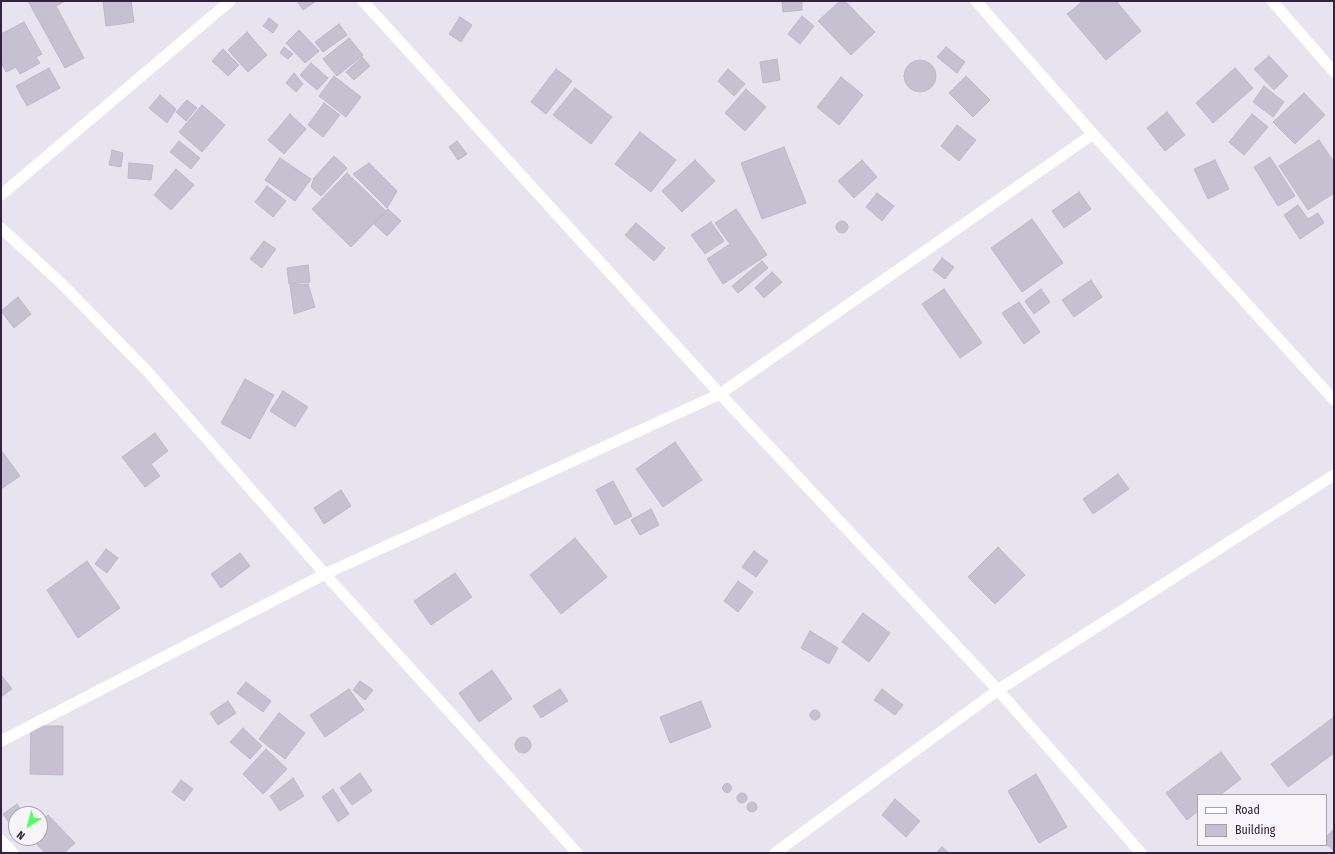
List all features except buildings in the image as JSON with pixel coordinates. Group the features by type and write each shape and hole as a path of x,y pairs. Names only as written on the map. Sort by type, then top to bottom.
{"street":[{"path":"1,195 230,1"},
{"path":"363,1 720,394 998,690 1141,853"},
{"path":"976,1 1093,134 1334,400"},
{"path":"1272,1 1334,72"},
{"path":"1,741 325,574 720,394 1093,134"},
{"path":"1,228 61,283 148,372 325,574 577,853"},
{"path":"775,853 998,690 1334,475"},
{"path":"1,840 12,853"}]}
